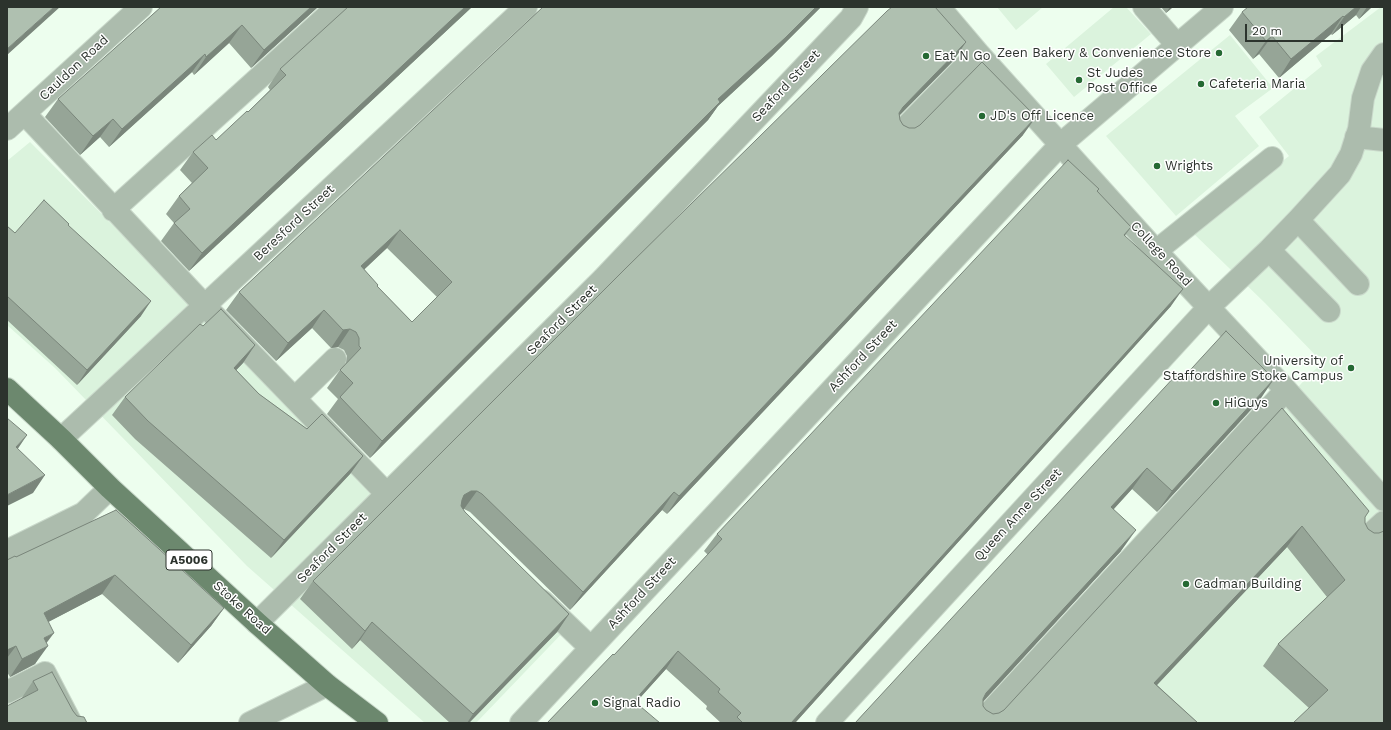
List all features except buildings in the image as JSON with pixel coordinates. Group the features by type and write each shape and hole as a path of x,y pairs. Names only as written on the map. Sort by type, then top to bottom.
{"main road":[{"name":"Stoke Road","path":"7,389 61,439 110,488 257,623 328,685 377,723"}],"street":[{"path":"113,210 337,7"},
{"name":"Beresford Street","path":"61,439 526,7"},
{"name":"Seaford Street","path":"257,623 603,279 851,18 857,7"},
{"name":"College Road","path":"939,7 978,53 1156,250 1286,390 1384,500"},
{"path":"1144,7 1177,45"},
{"name":"Ashford Street","path":"521,723 1061,144 1222,7"},
{"name":"Cauldon Road","path":"7,129 25,114 136,9"},
{"path":"899,134 978,53"},
{"name":"Queen Anne Street","path":"827,723 1209,307 1269,250 1340,174 1351,154 1356,137 1363,98 1372,71 1382,60"},
{"path":"25,114 113,210 387,494"},
{"path":"1356,137 1384,140"},
{"path":"1156,250 1272,158"},
{"path":"1298,220 1358,284"},
{"path":"1269,250 1329,311"},
{"path":"295,398 335,359"},
{"path":"980,723 1286,390"},
{"path":"7,551 84,513 110,488"},
{"path":"1362,542 1384,522"},
{"path":"529,588 591,648"},
{"path":"7,692 45,673 71,723"},
{"path":"250,723 328,685"}],"shaded area":[{"path":"997,7 1043,7 1016,30"},
{"path":"1114,7 1126,7 1151,34 1074,97 1046,64"},
{"name":"University of Staffordshire Stoke Campus","path":"1381,7 1384,7 1384,723 989,723 1311,373 1323,363 1265,303 1192,232 1289,156 1259,117 1322,66 1316,56"},
{"path":"1230,35 1273,88 1235,116 1259,146 1176,216 1106,136"},
{"path":"30,142 388,502 571,624 476,723 425,723 247,566 55,368 7,325 7,161"}],"place":[{"name":"Zeen Bakery & Convenience Store","path":"1219,53"},
{"name":"Eat N Go","path":"926,56"},
{"name":"St Judes Post Office","path":"1079,80"},
{"name":"Cafeteria Maria","path":"1201,84"},
{"name":"JD's Off Licence","path":"982,116"},
{"name":"Wrights","path":"1157,166"},
{"name":"University of Staffordshire Stoke Campus","path":"1351,368"},
{"name":"HiGuys","path":"1216,403"},
{"name":"Cadman Building","path":"1186,584"},
{"name":"Signal Radio","path":"595,703"}]}
